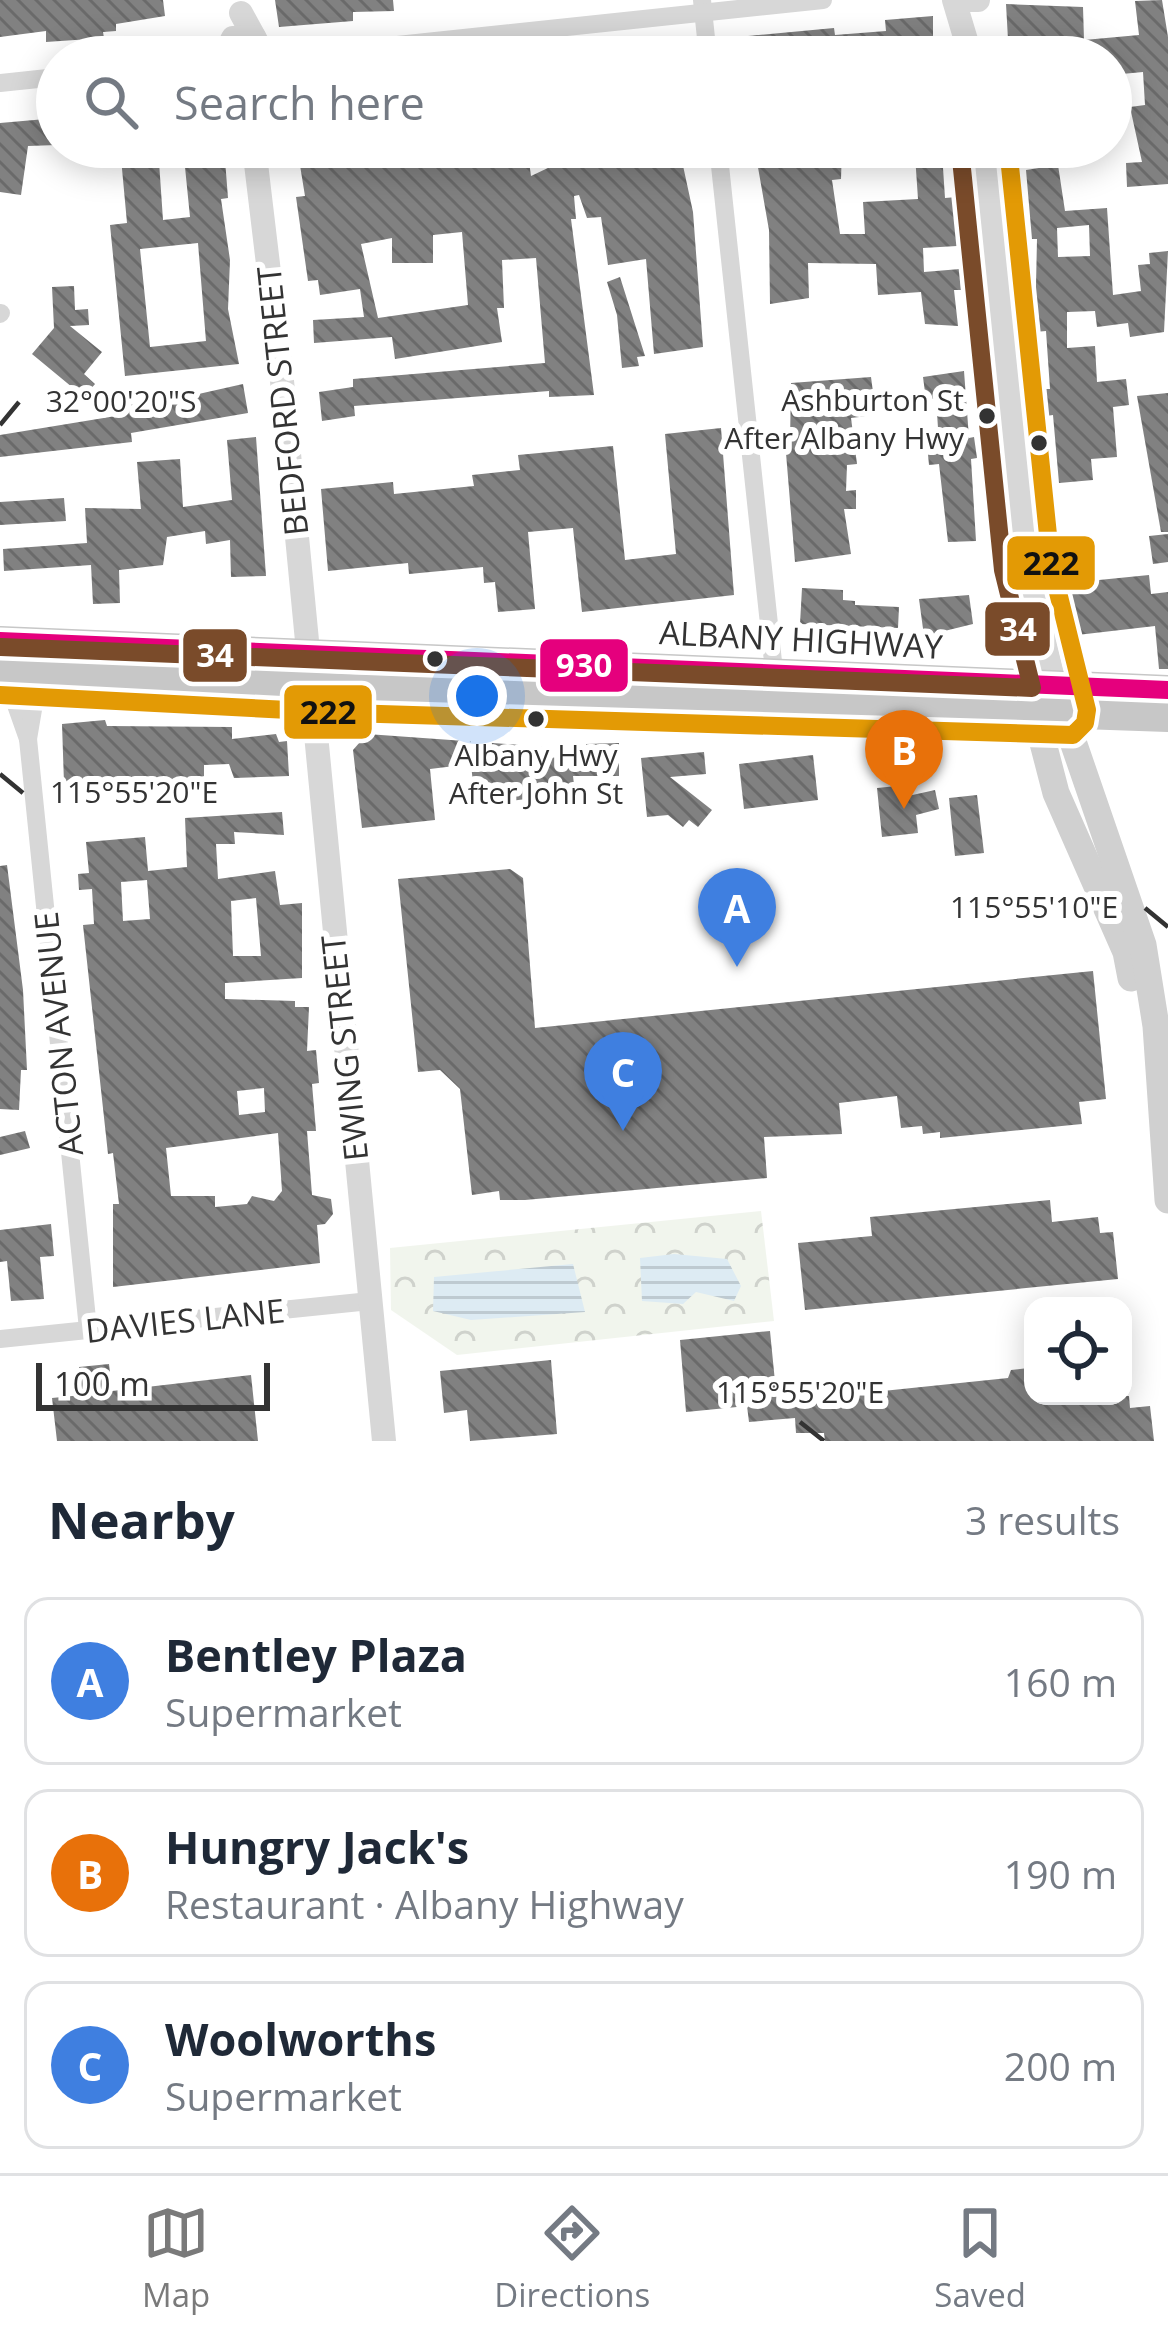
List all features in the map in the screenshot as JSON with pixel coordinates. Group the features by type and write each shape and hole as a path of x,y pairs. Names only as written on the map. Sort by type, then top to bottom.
{"highway":[{"name":"ALBANY HIGHWAY","path":"1,661 308,655 774,671 1045,699 1168,717"},
{"name":"ALBANY HIGHWAY","path":"1,661 38,674 311,687 1045,699 1168,690"}],"main road":[{"path":"1045,699 1056,793 1126,952 1140,1033 1154,1056 1168,1200"}],"street":[{"path":"394,36 703,6 823,0"},
{"path":"969,1 972,36"},
{"path":"240,6 247,36"},
{"path":"703,6 707,36"},
{"path":"0,83 36,79"},
{"name":"BEDFORD STREET","path":"256,168 308,655"},
{"path":"720,168 774,671"},
{"path":"986,168 1027,568 1020,592 1045,699"},
{"name":"EWING STREET","path":"308,655 384,1441"},
{"name":"ACTON AVENUE","path":"1,661 28,739 88,1329"},
{"name":"ACTON AVENUE","path":"28,739 38,674"},
{"name":"DAVIES LANE","path":"0,1339 370,1301"}],"green space":[{"path":"761,1211 774,1321 457,1355 391,1310 390,1248"}],"shaded area":[{"path":"674,1254 727,1259 741,1286 734,1301 696,1292 683,1304 642,1301 640,1258"},
{"path":"573,1264 585,1312 471,1320 433,1311 434,1277"}],"building":[{"path":"0,0 163,0 165,16 116,24 116,31 103,32 104,36 46,36 46,31 0,37"},
{"path":"275,0 393,0 394,11 353,12 353,21 279,27"},
{"path":"1162,0 1168,37 1168,184 1127,187 1126,168 1142,162 1132,107 1145,105 1143,72 1132,73 1132,36 1128,36 1139,35 1135,1"},
{"path":"1006,4 1083,7 1084,36 1008,36"},
{"path":"933,16 933,36 748,36 834,28 835,35 886,31 885,20"},
{"path":"36,120 36,146 28,146 21,195 0,192 0,123"},
{"path":"122,168 159,168 163,220 190,217 185,168 226,168 228,198 221,199 230,260 228,309 239,364 125,376 110,225 127,223","holes":["198,243 206,341 150,347 140,249"]},
{"path":"300,168 530,168 531,176 548,168 684,168 693,212 703,347 654,354 646,259 608,265 601,217 587,218 579,195 574,196 576,219 571,219 594,395 549,397 549,391 354,406 355,416 322,421 319,392 353,387 353,379 545,363 536,258 502,260 504,308 497,308 502,342 395,359 392,337 314,343 313,320 364,317 360,289 320,295 318,280 308,281 296,197 305,196","holes":["462,232 468,305 378,318 361,244 392,238 392,263 433,263 433,235"]},
{"path":"758,168 841,168 841,179 832,180 840,234 865,234 863,202 918,199 916,168 943,168 945,198 957,197 957,246 923,248 924,272 960,269 961,290 954,290 958,326 925,324 921,292 878,295 876,264 808,263 809,298 770,304 769,230"},
{"path":"1058,168 1065,211 1107,208 1113,295 1141,291 1138,265 1150,264 1149,253 1168,251 1164,332 1130,337 1128,323 1097,327 1095,311 1067,312 1067,348 1095,346 1097,382 1126,379 1129,405 1113,407 1117,457 1091,459 1093,480 1059,483 1053,415 1046,416 1043,389 1050,389 1046,331 1035,332 1037,239 1032,239 1026,170","holes":["1089,225 1090,256 1058,257 1057,228"]},
{"path":"620,277 645,356 637,357 639,366 622,368 617,315 607,282"},
{"path":"74,286 75,310 88,309 89,325 70,326 102,352 84,374 95,384 84,397 32,354 54,328 52,287"},
{"path":"964,371 969,438 974,437 977,458 971,459 976,541 948,542 939,464 929,465 927,444 939,443 936,398 926,400 923,377"},
{"path":"871,377 876,415 851,418 857,464 847,465 846,491 856,490 856,509 844,509 851,554 795,562 785,441 790,441 791,383"},
{"path":"243,384 248,413 131,433 132,442 0,457 0,435 122,415 120,402 162,396 163,402"},
{"path":"1168,393 1168,532 1161,532 1137,396"},
{"path":"721,428 734,595 582,612 573,528 528,532 535,609 498,612 495,582 484,583 483,567 409,574 408,563 328,571 321,489 393,482 394,494 474,486 472,475 520,470 518,455 613,446 625,560 676,554 665,434"},
{"path":"256,437 266,576 231,577 230,540 206,544 205,531 167,537 163,565 119,570 120,603 93,604 91,565 4,571 3,549 87,543 85,508 141,509 137,462 180,459 183,507 232,500 227,440"},
{"path":"64,498 66,521 0,525 0,502"},
{"path":"1168,534 1168,562 1153,564 1149,536"},
{"path":"1086,549 1089,581 1149,575 1151,594 1168,592 1168,669 1159,669 1155,626 1060,637 1051,554"},
{"path":"802,588 843,590 843,600 855,601 855,605 899,607 898,628 800,624"},
{"path":"969,595 973,624 924,636 919,599"},
{"path":"105,720 107,726 232,727 232,739 276,734 279,742 287,741 289,776 234,778 229,764 204,765 204,780 164,781 139,791 122,792 117,780 64,783 62,724"},
{"path":"367,734 549,747 550,758 586,754 586,744 619,743 619,776 573,776 575,793 486,804 485,792 474,793 471,764 430,769 435,820 362,828 353,750"},
{"path":"704,752 706,774 670,777 712,810 698,827 689,820 683,827 668,815 647,817 641,758"},
{"path":"813,755 818,800 744,809 739,764"},
{"path":"907,785 908,796 935,790 939,809 916,815 918,833 882,837 877,788"},
{"path":"977,795 984,853 955,856 949,798"},
{"path":"282,812 284,835 234,832 235,844 216,844 218,879 275,871 280,905 302,903 302,978 225,983 225,999 295,1001 295,1007 309,1007 307,1051 316,1050 319,1083 312,1084 316,1131 307,1131 312,1195 331,1199 333,1214 325,1224 317,1225 320,1263 113,1287 113,1204 119,1204 113,1153 108,1154 83,925 94,924 92,889 79,890 78,874 89,873 86,842 145,837 148,871 187,867 185,818","holes":["147,880 150,919 123,921 121,882","256,898 261,956 233,956 231,901","264,1088 265,1112 239,1115 237,1091","278,1133 282,1191 274,1201 252,1196 247,1204 215,1207 215,1196 171,1196 166,1148"]},
{"path":"7,865 23,990 27,1070 21,1070 19,1110 0,1109 0,866"},
{"path":"510,869 523,878 535,1028 1093,971 1106,1099 1079,1102 1082,1124 940,1138 940,1132 923,1134 922,1126 901,1128 897,1096 839,1103 842,1134 764,1137 767,1178 525,1200 500,1200 499,1191 472,1195 460,1089 440,1070 418,1072 398,879"},
{"path":"25,1131 30,1148 0,1155 0,1137"},
{"path":"1050,1200 1052,1222 1098,1217 1100,1233 1113,1232 1118,1279 805,1310 798,1243 872,1236 870,1217"},
{"path":"51,1224 54,1256 40,1257 44,1299 11,1301 7,1261 0,1262 0,1230"},
{"path":"770,1331 777,1402 1008,1378 1011,1370 1024,1368 1024,1405 1150,1406 1154,1441 825,1441 824,1433 796,1433 795,1418 749,1422 747,1406 686,1412 680,1340"},
{"path":"551,1360 557,1434 470,1441 467,1410 444,1413 440,1371"},
{"path":"109,1364 112,1391 251,1375 258,1441 57,1441 52,1398 82,1395 79,1367"}],"transit line":[{"name":"34","path":"1,647 1032,688 1003,570 962,168"},
{"name":"222","path":"0,695 348,713 1073,735 1085,723 1087,710 1051,564 1010,168"},
{"name":"930","path":"0,641 1168,690"}],"place":[{"name":"Ashburton St After Albany Hwy","path":"987,416"},
{"name":"Albany Hwy After John St","path":"536,719"},
{"name":"Hungry Jack's","path":"904,809"},
{"name":"Bentley Plaza","path":"737,967"},
{"name":"Woolworths","path":"623,1131"}]}
